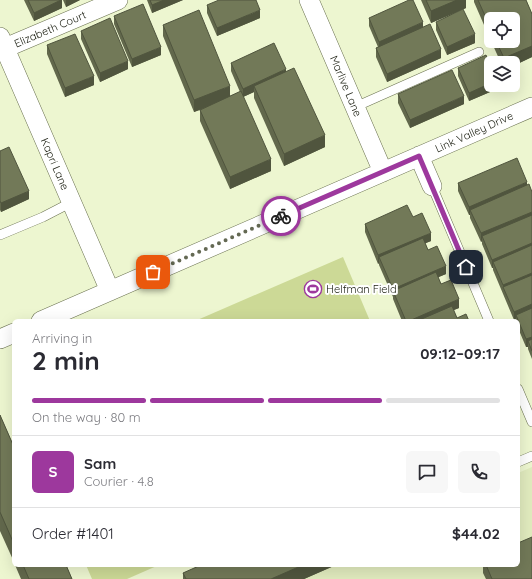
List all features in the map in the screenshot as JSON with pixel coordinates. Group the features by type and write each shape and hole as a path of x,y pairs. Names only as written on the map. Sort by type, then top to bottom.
{"street":[{"name":"Elizabeth Court","path":"2,45 118,0"},
{"name":"Marlive Lane","path":"309,0 383,172"},
{"name":"Kapri Lane","path":"2,45 110,291"},
{"name":"Link Valley Drive","path":"46,319 532,107"},
{"path":"419,156 432,186"},
{"path":"0,339 12,334"}],"lane":[{"path":"355,107 479,52"},
{"path":"432,186 488,319"},
{"path":"0,235 43,217 72,202"},
{"path":"520,394 532,422"},
{"path":"520,461 532,456"}],"shaded area":[{"name":"Helfman Field","path":"343,257 369,319 200,319"},
{"path":"532,467 532,579 276,579 303,567 520,567 520,472"},
{"path":"87,567 154,567 127,579 92,579"}],"building":[{"path":"28,0 61,0 34,13"},
{"path":"150,0 164,0 152,5"},
{"path":"219,0 256,0 260,10 217,28 207,5"},
{"path":"409,0 413,0 423,22 379,42 369,18"},
{"path":"426,0 457,0 431,11"},
{"path":"478,0 526,0 532,14 532,46 509,56 503,56 499,48 520,48 520,12 484,12 484,13"},
{"path":"143,4 161,47 132,59 114,16"},
{"path":"463,9 475,34 447,47 436,22"},
{"path":"199,10 230,86 194,100 163,25"},
{"path":"110,18 128,61 100,73 81,31"},
{"path":"430,24 441,49 387,74 376,48"},
{"path":"75,34 94,76 65,88 47,45"},
{"path":"274,43 286,69 243,89 231,63"},
{"path":"486,55 484,56 484,86 469,93 458,68"},
{"path":"294,68 325,135 284,154 254,86"},
{"path":"452,70 464,96 410,120 398,94"},
{"path":"241,91 271,159 230,177 200,110"},
{"path":"9,147 29,191 1,203 0,151"},
{"path":"517,158 527,182 469,207 458,183"},
{"path":"529,184 532,192 532,212 481,233 470,210"},
{"path":"407,205 413,217 422,213 431,233 378,255 365,224"},
{"path":"532,215 532,243 492,260 482,236"},
{"path":"423,238 428,250 437,246 446,266 393,289 379,257"},
{"path":"532,245 532,273 503,285 493,262"},
{"path":"436,272 441,284 451,280 459,299 414,319 405,319 393,291"},
{"path":"532,275 532,304 514,312 503,287"},
{"path":"452,306 457,318 466,314 468,319 422,319"},
{"path":"532,308 532,337 526,339 520,325 520,319 518,319 516,315"},
{"path":"532,339 532,351 528,341"},
{"path":"0,415 12,442 12,539 0,512"},
{"path":"532,537 532,579 492,579 487,567 520,567 520,542"},
{"path":"24,567 67,567 72,579 29,579"},
{"path":"196,567 298,567 271,579 186,579 183,573"}],"way so far":[{"path":"153,272 281,216"}],"place":[{"name":"Helfman Field","path":"313,289"}],"route":[{"path":"281,216 419,156 466,267"}]}
